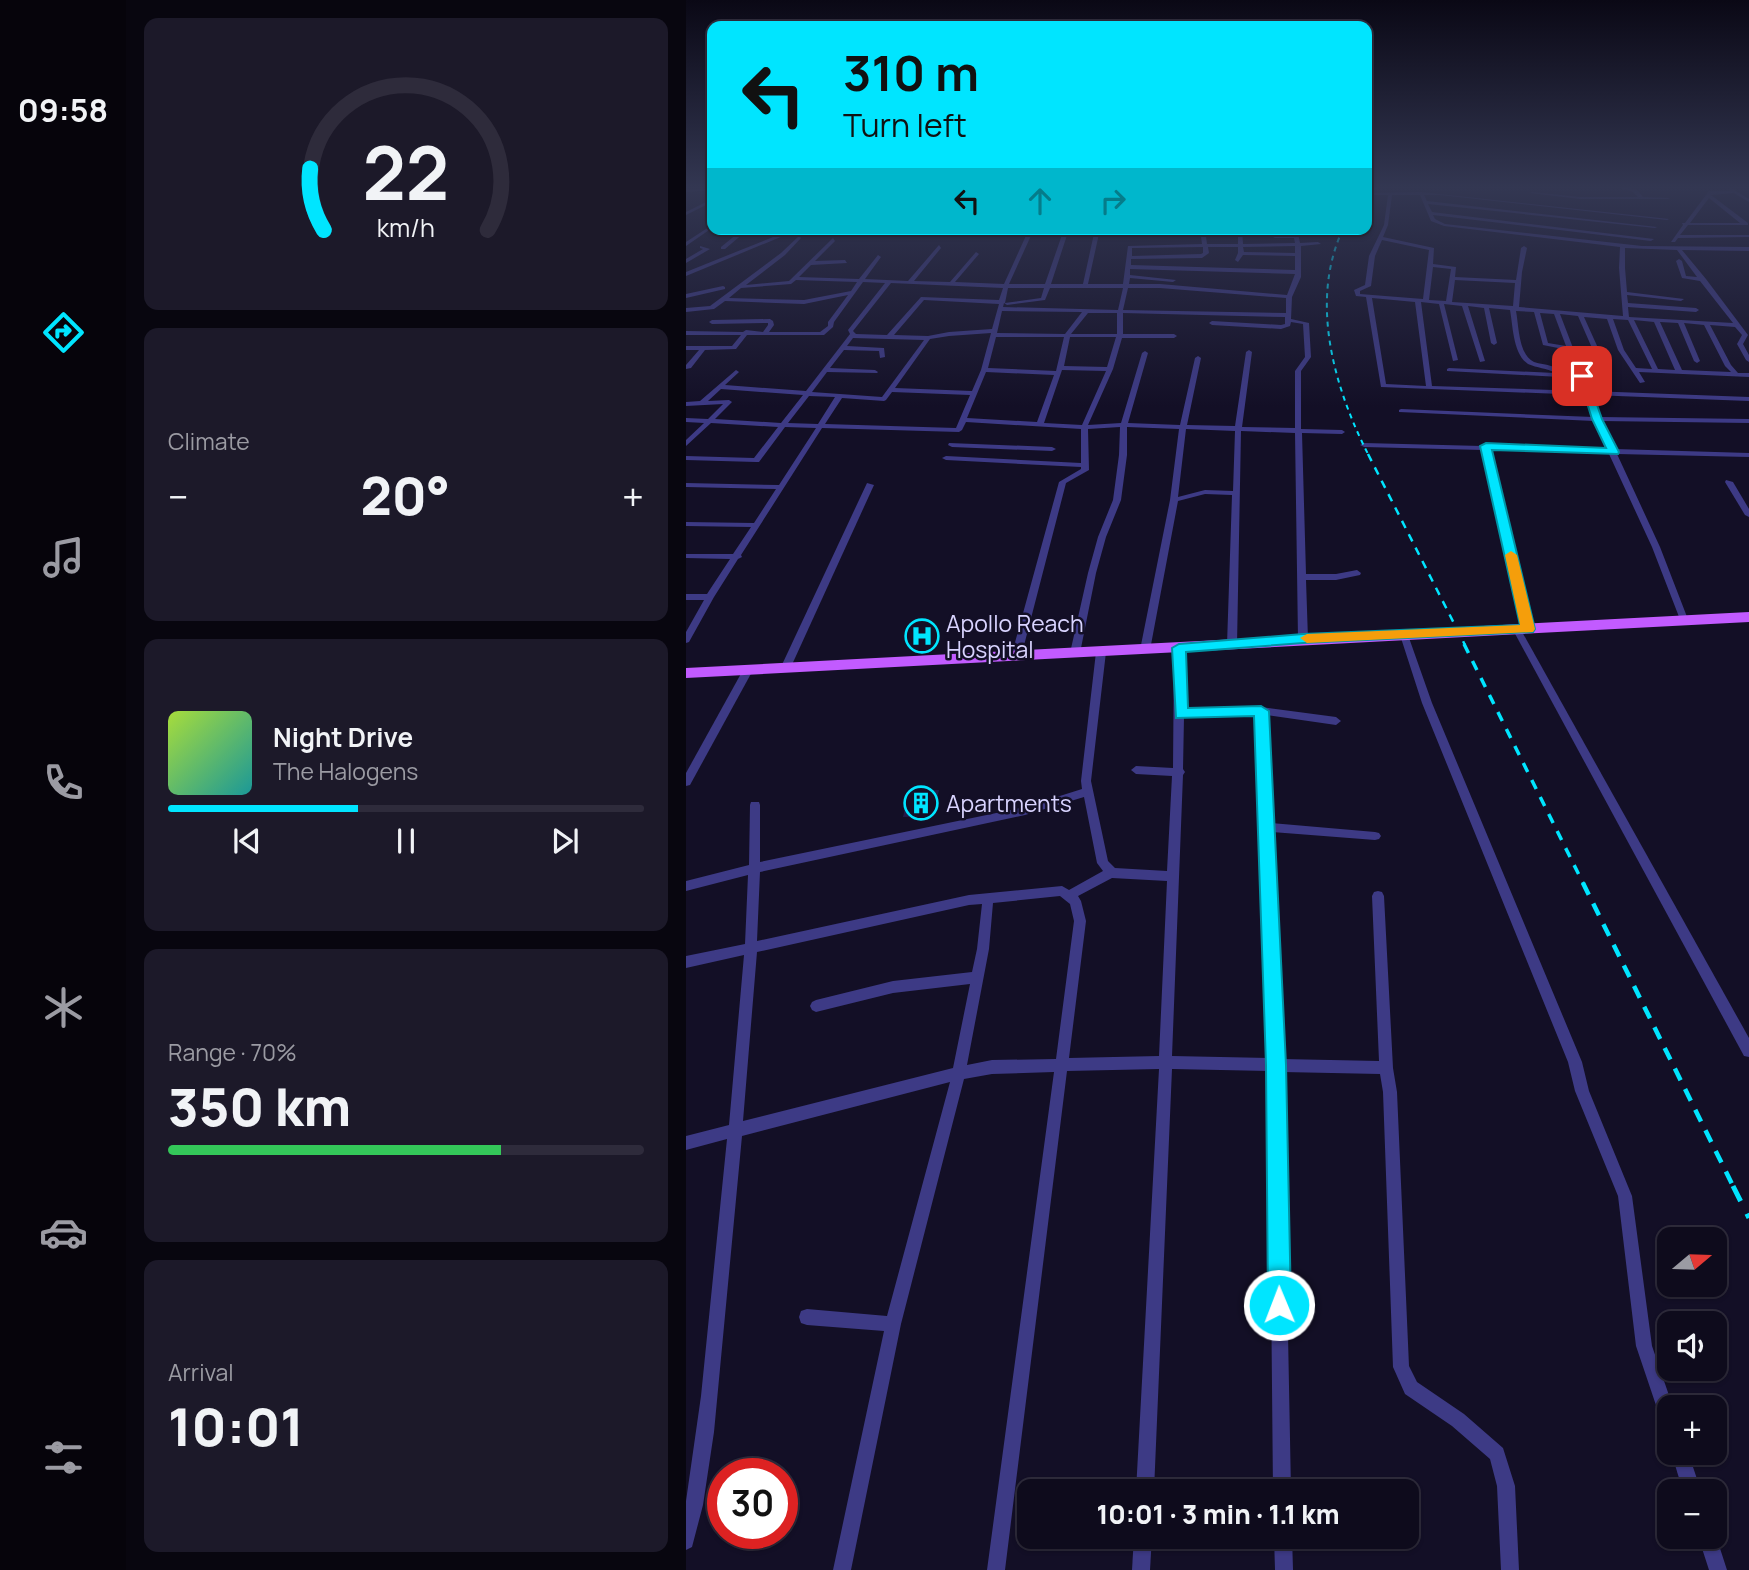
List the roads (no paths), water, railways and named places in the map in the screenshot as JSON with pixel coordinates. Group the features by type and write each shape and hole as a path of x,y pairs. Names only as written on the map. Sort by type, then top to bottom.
{"main road":[{"path":"686,673 1749,617"}],"street":[{"path":"686,274 722,260"},
{"path":"686,310 712,308 775,260"},
{"path":"742,287 791,282 813,260"},
{"path":"686,333 822,334 831,326 831,322 876,260"},
{"path":"910,282 928,260"},
{"path":"952,283 971,260"},
{"path":"940,470 984,370 1006,286 1018,260"},
{"path":"1001,305 1041,300 1049,286 1057,260"},
{"path":"1085,286 1091,260"},
{"path":"1016,657 1063,482 1085,470 1084,427 1110,369 1120,335 1120,312 1129,260"},
{"path":"1212,323 1287,326 1290,294 1298,271 1298,260"},
{"path":"1371,260 1367,288 1357,290 1358,295 1609,317 1735,324"},
{"path":"1429,386 1422,301 1433,260"},
{"path":"1522,260 1515,308 1525,357 1532,363 1552,367 1561,375"},
{"path":"1622,260 1628,318 1656,371"},
{"path":"1688,260 1745,335 1740,344 1749,360"},
{"path":"1679,261 1684,277 1704,280"},
{"path":"810,263 845,262"},
{"path":"1432,265 1453,267 1453,278 1445,303 1455,360"},
{"path":"1128,267 1298,271"},
{"path":"1127,276 1290,294"},
{"path":"795,278 1006,286 1171,286 1290,294"},
{"path":"1140,286 1142,278"},
{"path":"1453,278 1518,282"},
{"path":"852,336 850,331 890,281"},
{"path":"761,301 777,284"},
{"path":"686,296 723,288"},
{"path":"724,299 804,302 854,292"},
{"path":"1625,293 1681,299"},
{"path":"1369,297 1383,386 1749,399"},
{"path":"889,337 923,299 1086,311 1289,318 1306,323 1308,357 1297,376 1303,639"},
{"path":"1464,304 1482,361"},
{"path":"1626,305 1696,310"},
{"path":"1486,306 1494,343"},
{"path":"1536,310 1546,346 1571,349"},
{"path":"1040,424 1059,371 1068,335 1073,324 1086,311"},
{"path":"1556,312 1597,419 1656,547 1685,622"},
{"path":"1580,314 1595,348"},
{"path":"1609,317 1621,349 1642,382"},
{"path":"1656,320 1680,373"},
{"path":"712,322 770,321 771,325 765,333"},
{"path":"686,348 734,348 752,322"},
{"path":"1680,322 1697,361"},
{"path":"1706,323 1728,366 1737,375"},
{"path":"852,336 928,338 994,333 1174,336"},
{"path":"686,457 756,460 852,336"},
{"path":"719,387 884,399 928,338"},
{"path":"843,348 882,349 882,357"},
{"path":"687,372 703,349"},
{"path":"1232,645 1238,430 1249,352"},
{"path":"1075,653 1092,573 1102,537 1117,500 1124,455 1124,425 1145,353"},
{"path":"1145,650 1174,500 1183,428 1198,358"},
{"path":"984,370 1110,369"},
{"path":"826,370 875,372"},
{"path":"1449,370 1582,376"},
{"path":"1636,370 1749,375"},
{"path":"702,403 736,372"},
{"path":"890,390 974,393"},
{"path":"686,640 710,597 839,397"},
{"path":"686,404 729,402 686,444"},
{"path":"1401,411 1597,419 1749,421"},
{"path":"963,419 1084,427 1124,425 1342,432"},
{"path":"686,420 959,430"},
{"path":"952,445 1052,449"},
{"path":"1364,445 1486,446 1749,455"},
{"path":"1486,446 1522,629 1749,1051"},
{"path":"946,458 1085,466"},
{"path":"1729,482 1749,515"},
{"path":"686,485 781,487"},
{"path":"785,669 870,485"},
{"path":"1174,500 1205,492 1235,493"},
{"path":"686,524 756,525"},
{"path":"686,556 738,557"},
{"path":"1301,577 1357,573"},
{"path":"686,597 710,597"},
{"path":"1404,635 1427,703 1575,1062 1582,1091 1625,1196 1644,1346 1661,1395"},
{"path":"1146,1479 1166,1062 1172,876 1180,772 1177,736 1181,714 1179,648"},
{"path":"1101,652 1087,792 1103,863 1112,873"},
{"path":"686,782 748,670"},
{"path":"1181,714 1261,711 1336,721"},
{"path":"1261,711 1276,1065 1282,1479"},
{"path":"1136,770 1180,772"},
{"path":"686,886 755,868 1025,811 1087,792"},
{"path":"686,1541 702,1462 735,1129 755,868 755,805"},
{"path":"1268,827 1375,836"},
{"path":"1070,895 1112,873 1172,876"},
{"path":"686,962 953,903 1052,891 1062,891 1075,901 1080,921 996,1570"},
{"path":"1378,896 1386,1068 1390,1092 1401,1367 1411,1388 1458,1420 1497,1454 1506,1486 1510,1570"},
{"path":"842,1570 893,1324 960,1073 978,977 988,898"},
{"path":"817,1006 893,987 978,977"},
{"path":"686,1143 992,1067 1166,1062 1386,1068"},
{"path":"807,1317 893,1324"},
{"path":"1142,1570 1143,1549"},
{"path":"1283,1549 1284,1570"},
{"path":"1711,1549 1718,1570"}],"railway":[{"path":"1332,260 1327,315 1330,344 1345,402 1368,454"},
{"path":"1368,454 1465,645"},
{"path":"1464,644 1584,885"},
{"path":"1583,883 1734,1188"},
{"path":"1734,1188 1749,1218"}],"place":[{"name":"Apollo Reach Hospital","path":"922,636"},
{"name":"Apartments","path":"921,803"}]}
